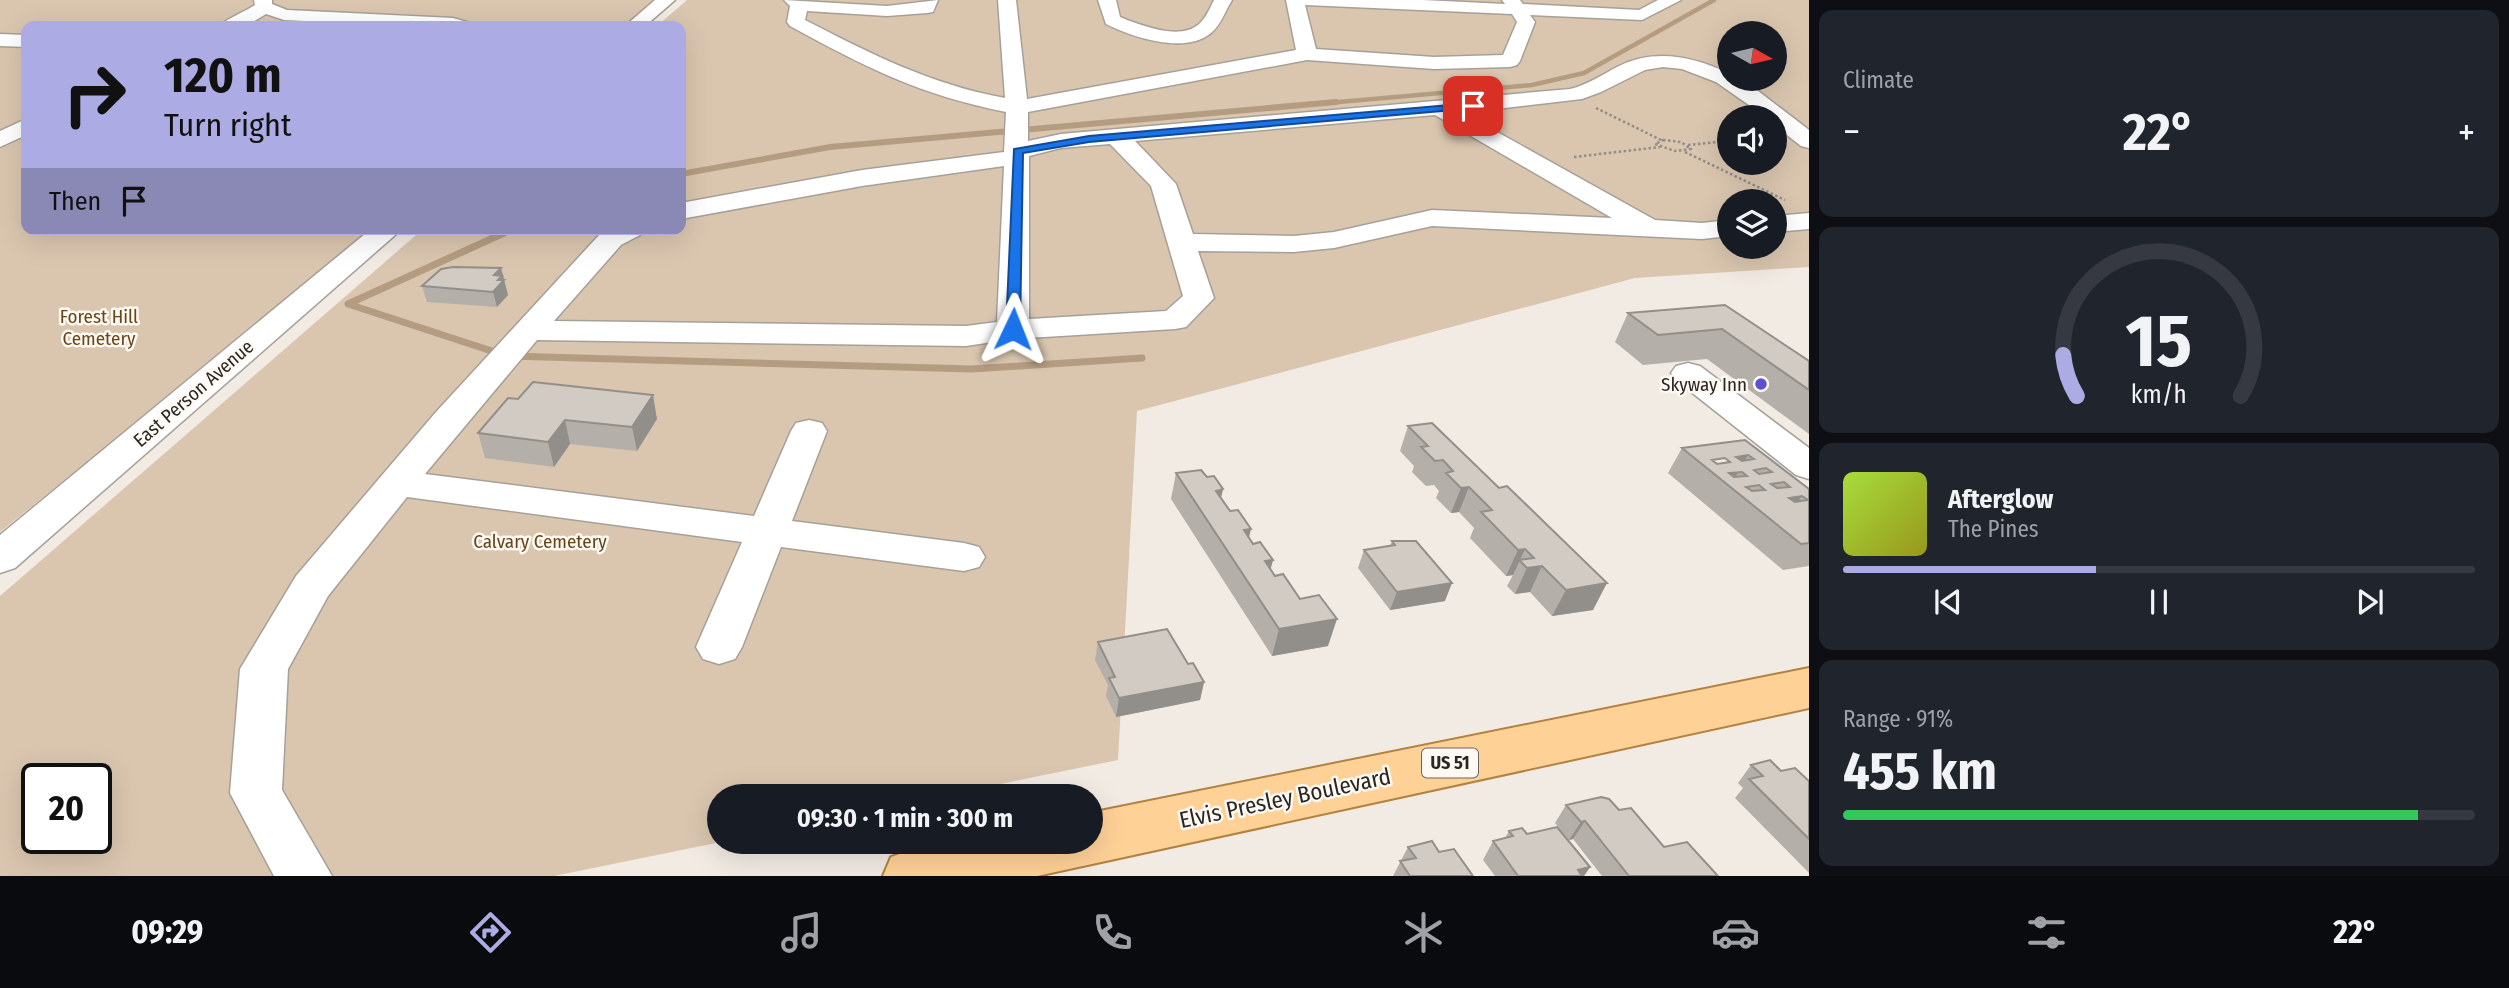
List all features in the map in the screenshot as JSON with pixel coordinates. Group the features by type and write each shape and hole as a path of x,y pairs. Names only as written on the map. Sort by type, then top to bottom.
{"main road":[{"name":"Elvis Presley Boulevard","path":"1103,836 1809,688"},
{"path":"912,876 1017,854"}],"street":[{"path":"640,21 666,0"},
{"path":"929,0 927,8 887,11 801,2 796,22 922,84 968,99 1018,135 1061,141 1440,109 1581,94 1637,64 1663,61 1705,68 1727,78 1809,141"},
{"path":"1007,0 1018,135 1013,329"},
{"path":"1107,0 1112,20 1125,27 1172,36 1194,35 1205,29 1223,0"},
{"path":"1295,0 1307,54"},
{"path":"1306,0 1516,6 1642,15 1672,0"},
{"path":"1407,3 1434,63"},
{"path":"243,21 264,4 284,15 350,21"},
{"path":"686,210 862,178 1307,54 1434,63 1510,61 1526,22 1516,6"},
{"path":"0,40 21,41"},
{"path":"1440,109 1649,228"},
{"path":"0,140 21,129"},
{"path":"528,330 967,336 1013,329 1175,320 1199,298 1183,242 1163,184 1116,136"},
{"path":"1183,242 1294,244 1334,240 1432,218 1702,231 1717,229"},
{"name":"East Person Avenue","path":"0,558 381,235"},
{"path":"304,876 256,793 264,669 311,587 528,330 611,239 619,235"},
{"path":"1688,373 1809,467"},
{"path":"719,647 809,431"},
{"path":"397,483 964,556"}],"path":[{"path":"1570,95 1661,140 1687,145 1717,142"},
{"path":"1660,147 1655,144 1661,140"},
{"path":"1685,152 1691,149 1687,145"},
{"path":"1532,161 1660,147 1685,152 1803,214"}],"green space":[{"name":"Forest Hill Cemetery","path":"0,0 660,0 634,21 21,21 21,235 369,235 0,532"},
{"name":"Calvary Cemetery","path":"687,0 1809,0 1809,267 1635,278 1137,411 1118,760 1001,784 707,784 707,845 554,876 0,876 0,596 416,235 686,235 686,21 663,21"}],"building":[{"path":"501,268 494,275 502,276 498,280 504,280 493,292 422,286 441,269"},
{"path":"1725,305 1809,361 1809,390 1722,329 1658,335 1628,313"},
{"path":"533,382 653,395 632,427 565,420 548,442 478,433 508,398 518,399"},
{"path":"1432,423 1499,488 1507,486 1607,583 1566,590 1542,566 1527,568 1519,560 1534,558 1525,549 1518,550 1481,512 1492,510 1469,487 1461,488 1446,473 1453,471 1443,460 1435,461 1421,447 1428,446 1408,426"},
{"path":"1745,440 1809,489 1809,543 1801,544 1682,448","holes":["1748,455 1754,459 1742,461 1736,457","1725,458 1730,462 1717,464 1712,460","1766,468 1772,472 1759,474 1754,470","1742,472 1747,476 1734,477 1729,473","1784,482 1790,487 1777,488 1771,484","1759,485 1765,490 1752,491 1746,487","1802,496 1808,500 1795,502 1789,498"]},
{"path":"1201,470 1207,477 1214,476 1223,489 1216,491 1230,511 1238,510 1251,529 1244,530 1253,544 1260,542 1273,560 1265,561 1275,576 1283,574 1300,599 1319,595 1337,619 1279,629 1176,473"},
{"path":"1392,541 1416,541 1452,583 1397,592 1364,550 1395,545"},
{"path":"1167,629 1188,664 1193,663 1204,682 1119,698 1109,678 1115,677 1098,642"},
{"path":"1770,760 1781,771 1795,768 1809,781 1809,839 1749,779 1763,776 1751,765"},
{"path":"1601,797 1609,799 1619,810 1631,808 1664,847 1687,842 1718,876 1629,876 1585,821 1581,822 1566,805"},
{"path":"1557,827 1590,867 1578,870 1582,876 1518,876 1493,841 1513,836 1509,831 1522,828 1527,834"},
{"path":"1432,841 1439,852 1454,849 1473,876 1410,876 1400,861 1416,858 1408,847"}],"waterway":[{"path":"1316,104 1532,85 1584,73 1714,0"},
{"path":"686,173 830,147 1336,102"},
{"path":"500,235 348,304 507,356 972,369 1142,358"}],"place":[{"name":"Skyway Inn","path":"1761,384"}],"route":[{"path":"1013,329 1018,151 1061,141 1473,106"}]}
